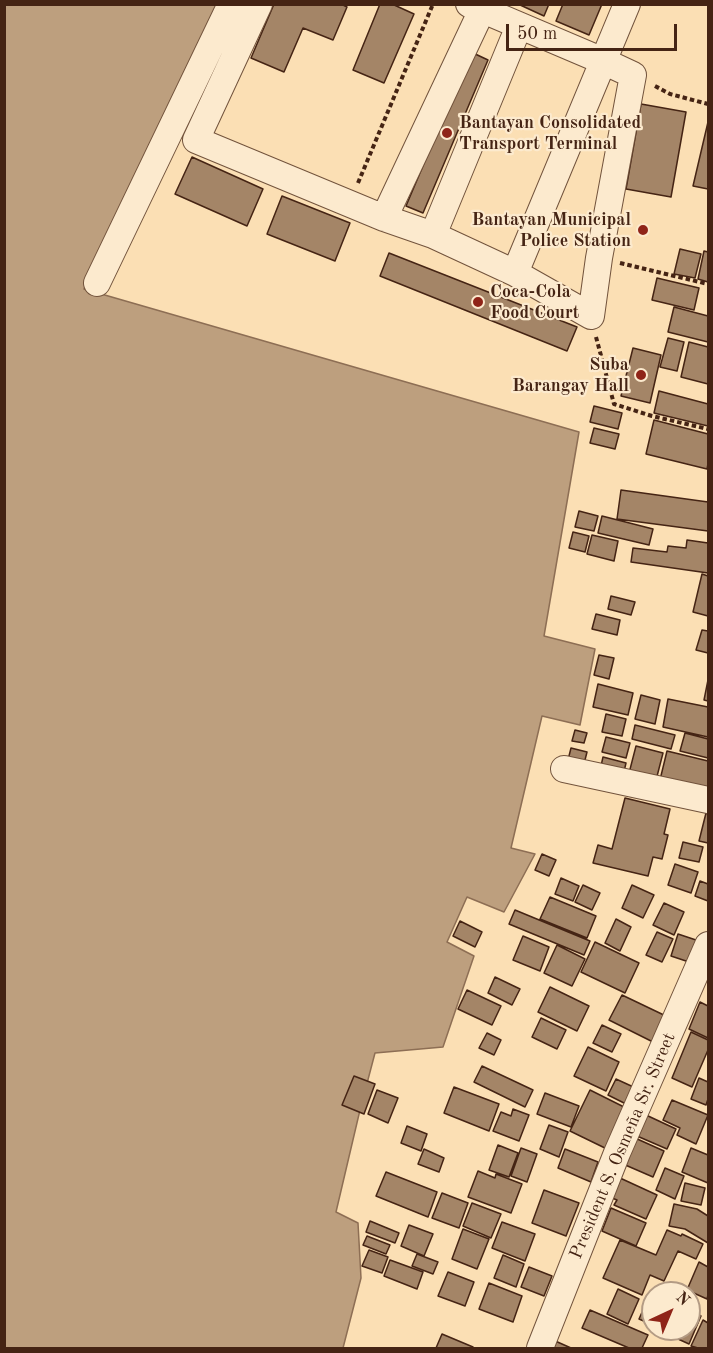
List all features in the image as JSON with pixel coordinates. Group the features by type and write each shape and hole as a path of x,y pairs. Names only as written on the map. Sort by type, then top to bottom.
{"street":[{"path":"97,283 231,4"},
{"path":"259,4 196,140 384,218 432,235 515,273 591,316 599,258 633,75 475,7 384,218"},
{"path":"515,273 627,4"},
{"path":"432,235 519,26"},
{"path":"564,769 708,800"},
{"name":"President S. Osmeña Sr. Street","path":"540,1348 617,1153 708,945"}],"path":[{"path":"350,203 433,4"},
{"path":"633,75 670,94 708,104"},
{"path":"599,258 708,284"},
{"path":"591,316 614,404 652,416 708,429"}],"shaded area":[{"path":"5,5 217,5 84,289 579,432 544,636 595,649 580,725 542,716 511,848 535,854 504,912 467,897 447,942 474,956 443,1047 375,1053 336,1212 358,1223 361,1278 343,1348 5,1348"}],"building":[{"path":"274,4 341,4 347,7 333,40 303,28 284,72 251,58"},
{"path":"380,4 392,4 414,14 384,83 353,70"},
{"path":"518,4 549,4 544,16"},
{"path":"563,4 602,4 589,35 556,21"},
{"name":"Bantayan Consolidated Transport Terminal","path":"471,52 488,60 423,213 406,206"},
{"path":"641,104 686,112 671,197 626,189"},
{"path":"708,122 708,189 693,186"},
{"path":"192,157 263,189 247,226 175,194"},
{"path":"282,196 350,223 335,261 267,234"},
{"path":"680,249 701,254 695,278 674,274"},
{"path":"704,251 708,252 708,282 698,279"},
{"name":"Coca-Cola Food Court","path":"389,253 577,327 567,351 380,276"},
{"path":"657,278 699,288 694,310 652,300"},
{"path":"674,307 708,316 708,342 668,332"},
{"path":"668,338 684,342 677,371 660,367"},
{"path":"689,342 708,347 708,384 681,377"},
{"name":"Suba Barangay Hall","path":"633,348 661,355 650,403 621,396"},
{"path":"659,391 708,404 708,426 654,413"},
{"path":"594,406 622,413 618,429 590,422"},
{"path":"654,420 708,434 707,469 646,454"},
{"path":"594,428 619,434 615,449 590,443"},
{"path":"621,490 708,502 708,531 617,519"},
{"path":"579,511 598,516 594,531 575,527"},
{"path":"602,516 653,529 649,545 598,533"},
{"path":"573,532 589,536 585,552 569,548"},
{"path":"592,535 618,541 614,561 587,554"},
{"path":"687,540 708,543 708,573 631,562 633,548 667,552 668,546 686,548"},
{"path":"702,574 708,576 708,616 693,612"},
{"path":"611,596 635,602 631,615 608,609"},
{"path":"596,614 620,620 617,635 592,629"},
{"path":"702,630 708,631 708,653 696,650"},
{"path":"599,655 614,658 609,679 594,675"},
{"path":"708,680 708,701 704,700"},
{"path":"598,684 633,693 628,715 593,707"},
{"path":"641,695 660,700 655,724 635,719"},
{"path":"668,699 708,707 708,737 663,727"},
{"path":"606,714 626,719 622,736 602,732"},
{"path":"635,725 675,735 671,749 632,739"},
{"path":"575,730 587,733 584,743 572,741"},
{"path":"685,733 708,739 708,758 680,751"},
{"path":"606,737 630,743 626,758 602,752"},
{"path":"636,746 663,753 654,788 627,781"},
{"path":"571,748 587,752 582,772 566,768"},
{"path":"667,751 708,761 708,796 659,784"},
{"path":"603,757 626,763 622,780 599,775"},
{"path":"625,798 670,809 664,834 668,835 662,859 653,857 648,876 593,863 598,845 612,849"},
{"path":"706,813 708,814 708,843 699,841"},
{"path":"683,842 703,847 699,862 679,858"},
{"path":"542,854 556,860 549,876 535,870"},
{"path":"675,864 698,872 691,893 668,885"},
{"path":"561,878 579,886 573,901 555,894"},
{"path":"700,881 708,884 708,901 695,896"},
{"path":"583,885 600,893 592,910 575,902"},
{"path":"632,885 654,895 643,918 622,908"},
{"path":"550,897 596,916 587,938 540,919"},
{"path":"664,903 684,912 674,935 653,925"},
{"path":"515,910 590,941 584,955 509,924"},
{"path":"616,919 631,927 620,951 605,943"},
{"path":"460,921 482,932 475,947 453,936"},
{"path":"657,932 673,939 662,962 646,955"},
{"path":"678,934 699,941 692,963 671,956"},
{"path":"523,936 549,947 540,971 513,960"},
{"path":"595,942 639,963 625,993 581,972"},
{"path":"557,945 585,959 572,986 544,973"},
{"path":"495,977 520,989 512,1005 488,993"},
{"path":"550,987 589,1006 577,1031 538,1012"},
{"path":"467,990 501,1006 492,1025 458,1009"},
{"path":"622,995 668,1017 655,1043 609,1020"},
{"path":"700,1002 708,1006 708,1038 689,1029"},
{"path":"541,1018 566,1030 557,1049 532,1037"},
{"path":"602,1025 621,1034 612,1052 593,1043"},
{"path":"691,1032 708,1040 708,1050 692,1087 672,1078"},
{"path":"487,1033 501,1040 494,1055 479,1048"},
{"path":"588,1047 619,1062 606,1091 574,1076"},
{"path":"482,1066 533,1090 525,1107 474,1082"},
{"path":"354,1076 375,1084 364,1114 342,1105"},
{"path":"699,1078 708,1082 706,1105 691,1099"},
{"path":"616,1079 640,1090 632,1107 608,1095"},
{"path":"454,1087 499,1104 489,1131 444,1113"},
{"path":"377,1090 398,1098 388,1123 368,1114"},
{"path":"590,1090 628,1109 609,1150 570,1131"},
{"path":"545,1093 579,1106 571,1127 537,1114"},
{"path":"672,1100 708,1115 696,1144 677,1135 680,1128 663,1120"},
{"path":"513,1109 529,1115 519,1141 493,1131 501,1112 511,1116"},
{"path":"646,1115 676,1129 667,1149 637,1136"},
{"path":"549,1125 568,1132 559,1157 540,1149"},
{"path":"407,1126 427,1134 421,1151 401,1143"},
{"path":"635,1138 664,1151 653,1177 623,1164"},
{"path":"498,1145 518,1153 509,1177 489,1170"},
{"path":"521,1148 537,1154 527,1182 511,1176"},
{"path":"691,1148 708,1155 708,1183 682,1172"},
{"path":"424,1149 444,1158 439,1172 418,1164"},
{"path":"565,1149 598,1162 591,1182 558,1168"},
{"path":"665,1168 684,1176 675,1199 656,1190"},
{"path":"478,1171 495,1178 496,1174 522,1184 511,1213 468,1197"},
{"path":"386,1172 437,1192 428,1217 376,1196"},
{"path":"620,1178 657,1195 646,1219 614,1205 617,1200 612,1198"},
{"path":"685,1183 705,1188 701,1205 681,1201"},
{"path":"544,1190 579,1203 566,1236 532,1223"},
{"path":"442,1193 468,1203 459,1228 432,1218"},
{"path":"472,1203 501,1214 491,1238 463,1226"},
{"path":"674,1204 697,1209 708,1216 708,1243 685,1229 669,1226"},
{"path":"611,1208 646,1223 636,1246 602,1231"},
{"path":"370,1221 399,1233 395,1243 366,1232"},
{"path":"502,1222 535,1234 525,1261 492,1248"},
{"path":"409,1225 433,1234 424,1256 401,1246"},
{"path":"463,1229 489,1239 477,1269 452,1259"},
{"path":"667,1230 703,1244 696,1259 678,1251 664,1281 650,1275 648,1281 641,1281 641,1295 603,1278 620,1240 656,1255"},
{"path":"367,1236 390,1245 386,1254 363,1245"},
{"path":"369,1250 388,1257 382,1273 362,1266"},
{"path":"417,1254 438,1262 433,1274 412,1266"},
{"path":"503,1255 524,1264 516,1287 494,1278"},
{"path":"390,1260 423,1272 417,1289 384,1276"},
{"path":"699,1262 708,1267 707,1299 701,1296 701,1281 691,1281"},
{"path":"529,1267 552,1276 544,1296 521,1287"},
{"path":"448,1272 474,1282 465,1306 438,1296"},
{"path":"489,1283 522,1296 513,1322 479,1309"},
{"path":"618,1289 639,1299 628,1324 607,1314"},
{"path":"590,1310 641,1332 641,1341 645,1341 642,1348 629,1348 582,1328"},
{"path":"703,1320 708,1323 708,1348 691,1346 693,1341 701,1341"},
{"path":"442,1334 473,1347 473,1348 436,1348"},
{"path":"553,1340 571,1348 549,1348"}],"place":[{"name":"Bantayan Consolidated Transport Terminal","path":"447,133"},
{"name":"Bantayan Municipal Police Station","path":"643,230"},
{"name":"Coca-Cola Food Court","path":"478,302"},
{"name":"Suba Barangay Hall","path":"641,375"}]}
